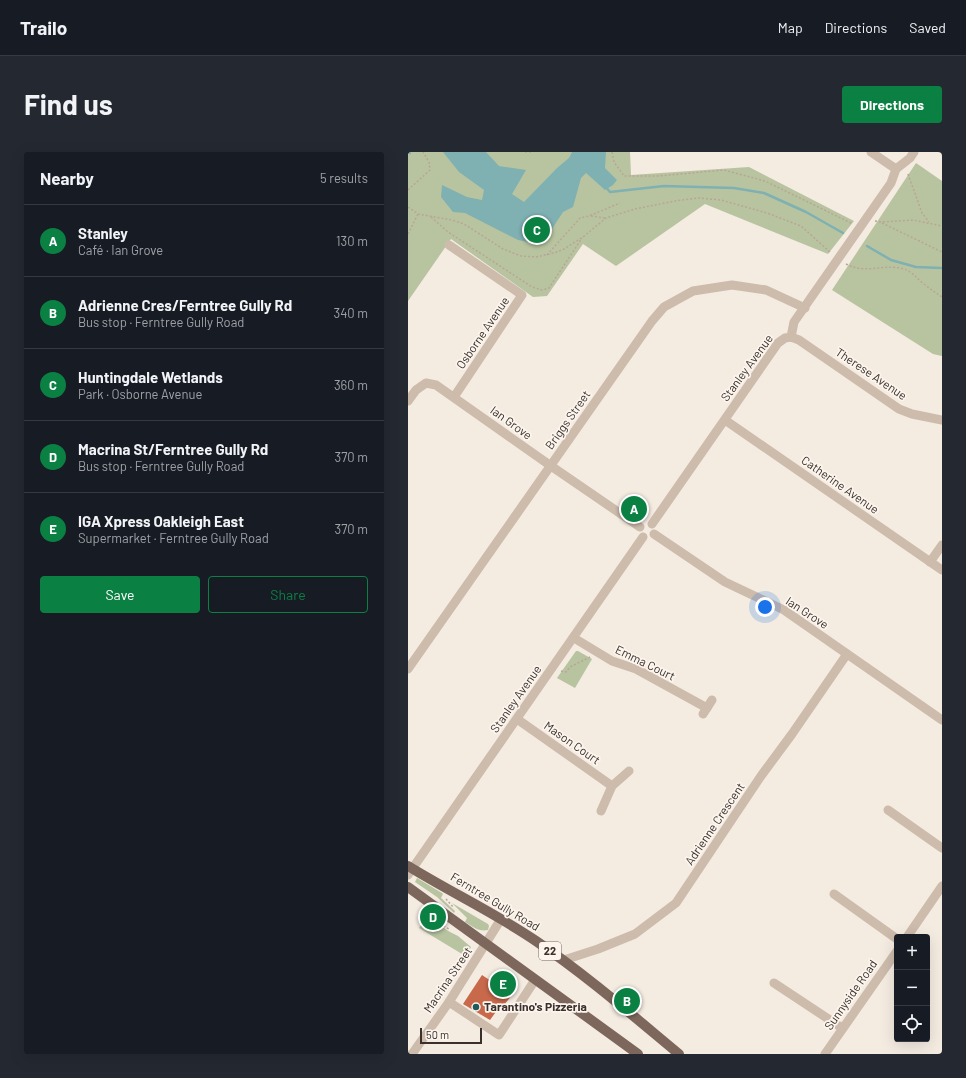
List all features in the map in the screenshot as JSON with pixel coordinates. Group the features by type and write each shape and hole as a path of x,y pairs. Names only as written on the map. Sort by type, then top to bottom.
{"main road":[{"name":"Ferntree Gully Road","path":"409,870 501,919 564,960 679,1054"},
{"path":"408,887 638,1054"}],"street":[{"path":"870,152 896,169"},
{"name":"Stanley Avenue","path":"652,524 778,343 785,338 791,337 794,322 891,183 896,169 910,158 914,152"},
{"name":"Osborne Avenue","path":"449,245 522,295 454,397"},
{"name":"Briggs Street","path":"408,669 664,306 693,292 732,284 766,290 804,308"},
{"name":"Therese Avenue","path":"791,337 799,340 899,409 912,414 942,420"},
{"name":"Ian Grove","path":"408,401 416,390 426,383 436,385 551,466 640,526"},
{"name":"Catherine Avenue","path":"725,420 942,570"},
{"path":"646,522 652,524 655,529 654,534 650,537 643,537 640,533 640,526 646,522"},
{"name":"Ian Grove","path":"654,534 725,582 784,610 942,720"},
{"name":"Stanley Avenue","path":"409,870 574,638 643,537"},
{"path":"930,562 942,545"},
{"name":"Emma Court","path":"574,638 612,661 636,669 705,711 712,700"},
{"name":"Adrienne Crescent","path":"564,960 598,949 635,934 676,903 761,776 847,654"},
{"name":"Mason Court","path":"517,719 612,786"},
{"path":"601,811 612,786 629,771"},
{"path":"888,810 942,848"},
{"path":"908,934 942,886"},
{"path":"834,894 894,937"},
{"name":"Macrina Street","path":"412,1054 449,1002 501,919"},
{"name":"Sunnyside Road","path":"825,1054 894,955"},
{"path":"449,1002 499,1035 535,980"},
{"path":"774,983 842,1028"}],"path":[{"path":"408,190 409,186 430,170 429,162 423,152"},
{"path":"525,152 533,152"},
{"path":"612,152 614,162 624,176 658,176 724,170 765,181 855,224 859,217 881,222 942,252"},
{"path":"908,174 922,212 929,223"},
{"path":"408,207 418,214 452,220 464,224 503,249 521,256 536,257 564,249 583,237 606,218 635,209 699,198 721,200 767,213 801,226 833,254 835,251"},
{"path":"547,255 580,218 589,216 620,202"},
{"path":"408,234 418,214"},
{"path":"589,216 606,218"},
{"path":"431,217 448,232 532,287 542,290 549,288 583,237"},
{"path":"881,222 913,220 942,226"},
{"path":"846,264 855,268 869,270 880,267 906,270 914,274 923,284 942,297"},
{"path":"561,671 566,672 570,668 591,656"},
{"path":"445,898 455,910"},
{"path":"427,911 430,918 445,928 452,930"}],"green space":[{"path":"408,152 630,152 631,175 749,167 854,221 828,254 705,204 616,266 583,244 547,296 533,297 451,239 408,301"},
{"path":"916,163 942,181 942,356 933,354 832,290"},
{"path":"576,651 592,659 575,688 557,678"},
{"path":"417,878 442,893 441,898 455,911 454,913 437,897 415,882"},
{"path":"452,903 488,924 488,930 479,930 465,922 467,918"},
{"path":"427,917 458,936 471,947 464,960 462,954 419,928"}],"water":[{"path":"443,152 486,152 499,166 526,170 512,194 524,202 557,168 569,158 572,152 606,152 605,168 617,180 613,185 605,190 586,173 581,178 573,207 563,212 550,232 533,243 518,240 465,213 453,212 441,197 442,185 467,197 482,200 484,190 459,172"}],"building":[{"path":"482,975 512,995 500,1010 498,1009 490,1020 463,1004"}],"waterway":[{"path":"605,186 610,192 664,186 734,188 764,193 806,212 843,233"},
{"path":"867,246 891,260 916,267 942,268"}],"place":[{"name":"Huntingdale Wetlands","path":"537,230"},
{"name":"Stanley","path":"634,509"},
{"name":"Macrina St/Ferntree Gully Rd","path":"433,917"},
{"name":"IGA Xpress Oakleigh East","path":"503,984"},
{"name":"Adrienne Cres/Ferntree Gully Rd","path":"627,1001"},
{"name":"Tarantino's Pizzeria","path":"476,1007"}]}
